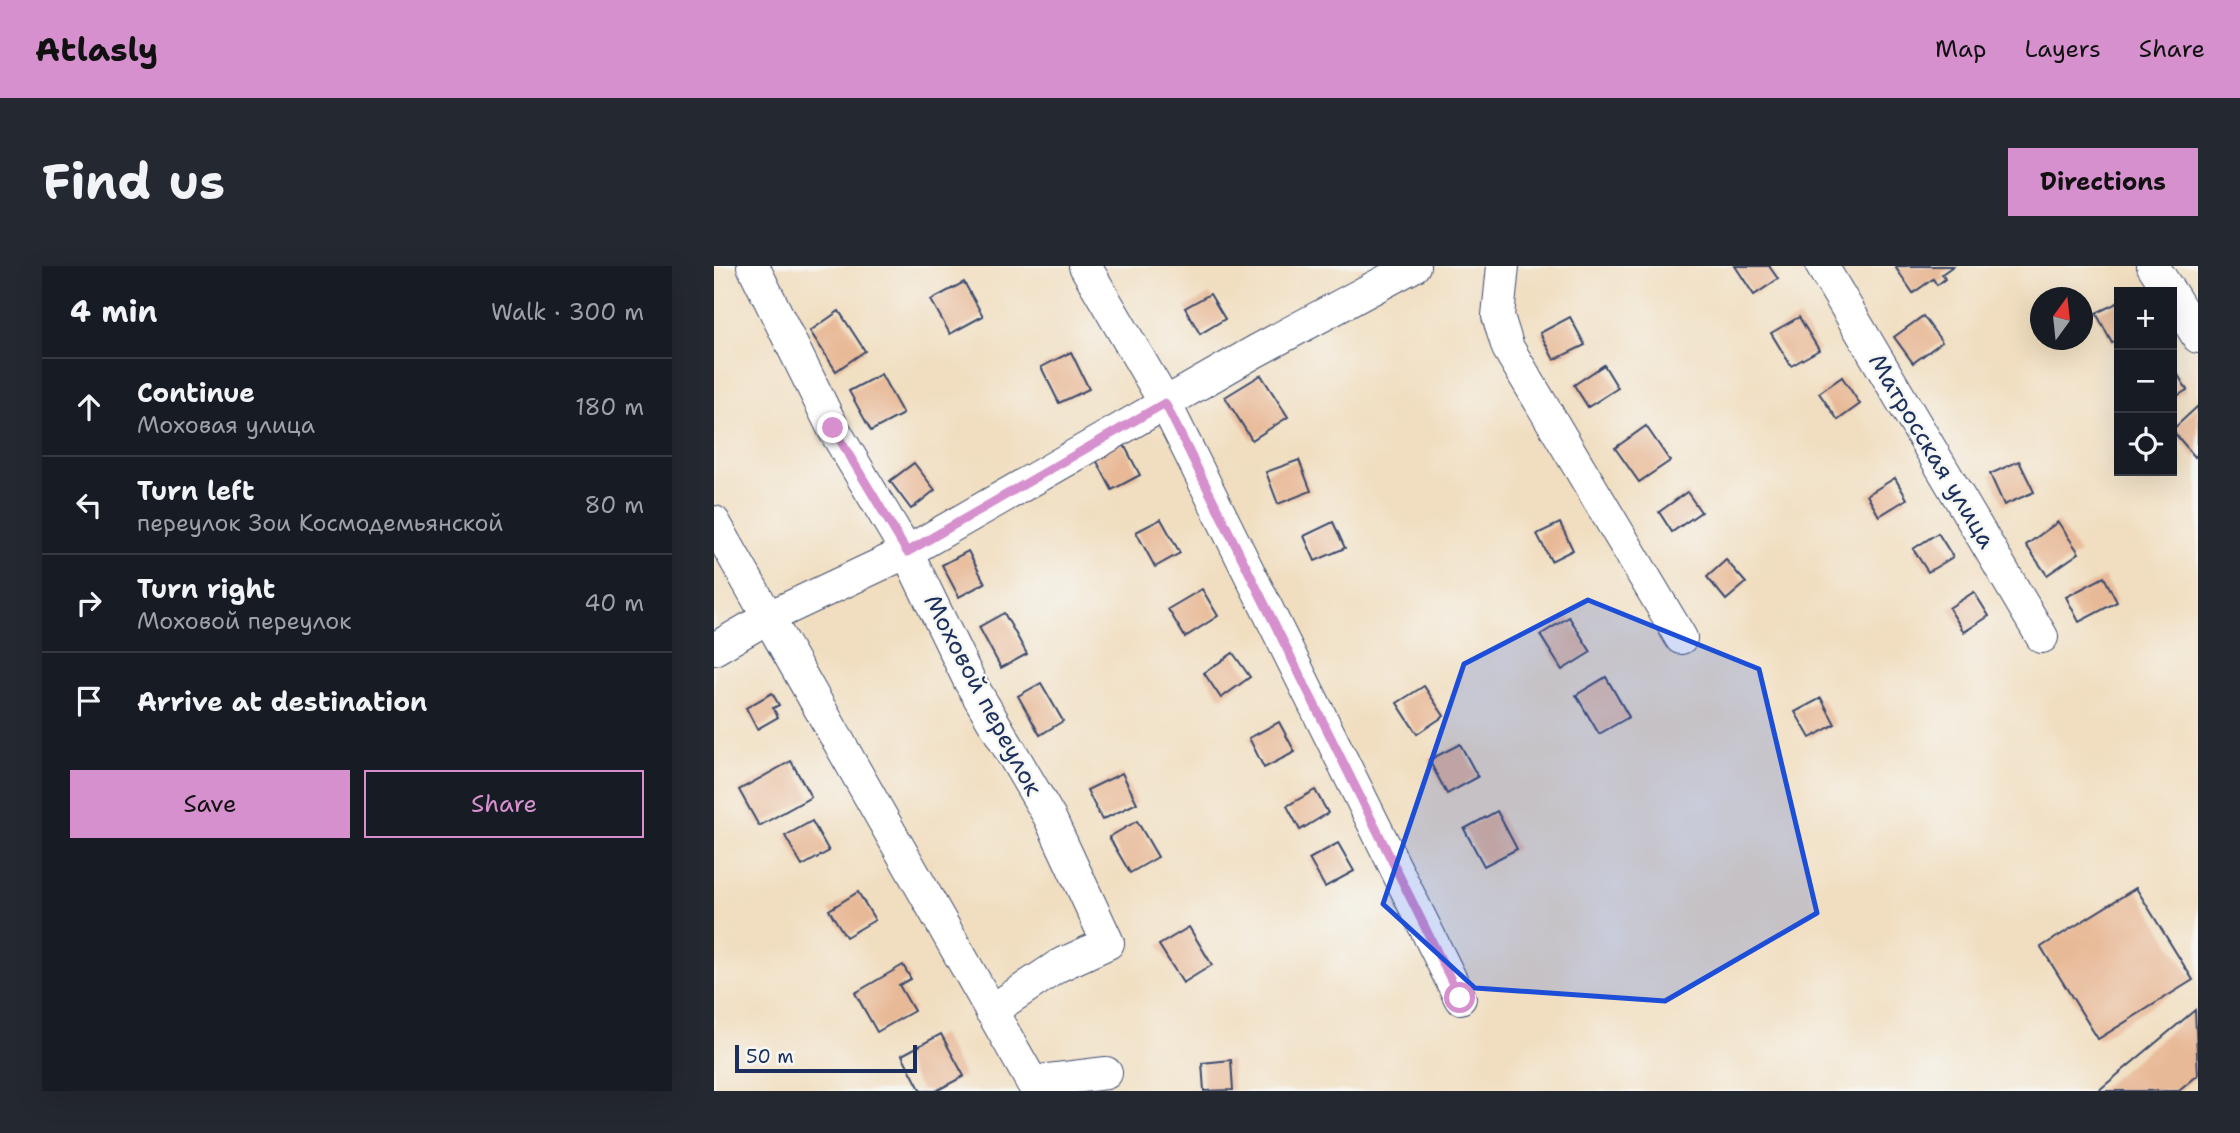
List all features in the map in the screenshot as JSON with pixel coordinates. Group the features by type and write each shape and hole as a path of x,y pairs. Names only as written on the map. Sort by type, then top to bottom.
{"street":[{"name":"Моховой переулок","path":"753,266 833,428 907,552 970,682 1050,818 1108,943 1058,966 991,1011"},
{"path":"1085,266 1165,403 1460,998"},
{"path":"714,649 767,618 907,552 1165,403 1414,266"},
{"path":"1503,266 1498,316 1508,348 1681,638"},
{"name":"Матросская улица","path":"1822,266 2042,637"},
{"path":"2153,266 2166,287"},
{"path":"2177,303 2197,331"},
{"path":"714,523 1034,1086 1105,1073"}],"highlighted area":[{"path":"1588,600 1759,669 1817,913 1665,1001 1475,988 1383,904 1464,664"}],"building":[{"path":"1735,266 1769,266 1778,279 1754,295"},
{"path":"1953,266 1942,274 1945,279 1937,285 1933,279 1913,293 1896,268"},
{"path":"964,282 983,316 950,334 931,300"},
{"path":"1210,294 1225,319 1200,334 1185,308"},
{"path":"2114,304 2114,342 2112,343 2096,313"},
{"path":"839,311 865,351 836,371 810,331"},
{"path":"1923,316 1942,342 1913,363 1894,337"},
{"path":"1570,317 1585,345 1554,360 1540,333"},
{"path":"1799,317 1819,350 1791,366 1771,333"},
{"path":"1071,352 1089,389 1059,403 1041,367"},
{"path":"1604,365 1618,388 1588,407 1574,385"},
{"path":"2177,373 2187,390 2177,396"},
{"path":"881,374 903,414 871,431 849,391"},
{"path":"1261,375 1288,417 1252,440 1225,397"},
{"path":"1842,377 1860,404 1838,420 1819,393"},
{"path":"2198,406 2198,454 2195,457 2177,436 2177,425"},
{"path":"1646,426 1670,461 1639,482 1615,448"},
{"path":"1122,441 1140,475 1112,490 1094,456"},
{"path":"1299,460 1311,491 1278,504 1266,472"},
{"path":"2019,461 2034,492 2004,505 1990,474"},
{"path":"914,463 935,490 911,509 890,481"},
{"path":"1895,478 1907,499 1879,516 1867,495"},
{"path":"1687,492 1701,512 1672,532 1659,512"},
{"path":"1161,519 1180,553 1155,567 1136,532"},
{"path":"1333,522 1345,548 1315,561 1304,536"},
{"path":"2058,522 2079,553 2047,575 2026,545"},
{"path":"1560,523 1573,550 1551,561 1537,534"},
{"path":"1938,533 1953,557 1928,572 1913,549"},
{"path":"968,551 985,583 959,597 942,565"},
{"path":"1726,560 1746,583 1726,600 1707,577"},
{"path":"2104,577 2117,602 2079,622 2066,597"},
{"path":"1202,589 1218,616 1185,637 1168,609"},
{"path":"1974,592 1989,616 1964,632 1949,608"},
{"path":"1004,613 1027,654 1001,668 979,627"},
{"path":"1569,617 1591,652 1562,670 1540,635"},
{"path":"1233,653 1250,677 1221,698 1204,673"},
{"path":"1606,677 1629,717 1599,734 1576,695"},
{"path":"1041,683 1063,721 1040,735 1018,696"},
{"path":"1424,686 1444,716 1417,734 1397,703"},
{"path":"772,693 779,705 773,708 778,717 757,729 746,708"},
{"path":"1821,698 1835,724 1810,738 1795,712"},
{"path":"1279,722 1295,752 1264,768 1249,738"},
{"path":"1460,744 1478,777 1447,794 1429,760"},
{"path":"791,761 811,797 759,826 739,790"},
{"path":"1122,773 1137,803 1102,820 1087,790"},
{"path":"1315,790 1328,813 1300,830 1287,806"},
{"path":"1497,811 1517,849 1484,866 1464,829"},
{"path":"812,821 829,851 802,866 785,836"},
{"path":"1137,821 1158,857 1130,873 1109,837"},
{"path":"1338,843 1354,871 1325,887 1309,859"},
{"path":"2136,888 2193,980 2098,1039 2041,947"},
{"path":"858,892 875,920 846,937 829,910"},
{"path":"1189,927 1212,965 1183,983 1159,945"},
{"path":"903,965 911,979 899,985 914,1011 877,1032 855,993"},
{"path":"2195,1010 2198,1075 2179,1091 2098,1091"},
{"path":"941,1034 964,1076 936,1091 921,1091 902,1055"},
{"path":"1231,1060 1233,1090 1204,1091 1202,1063"}],"route":[{"path":"833,428 907,552 1165,403 1460,998"}]}
